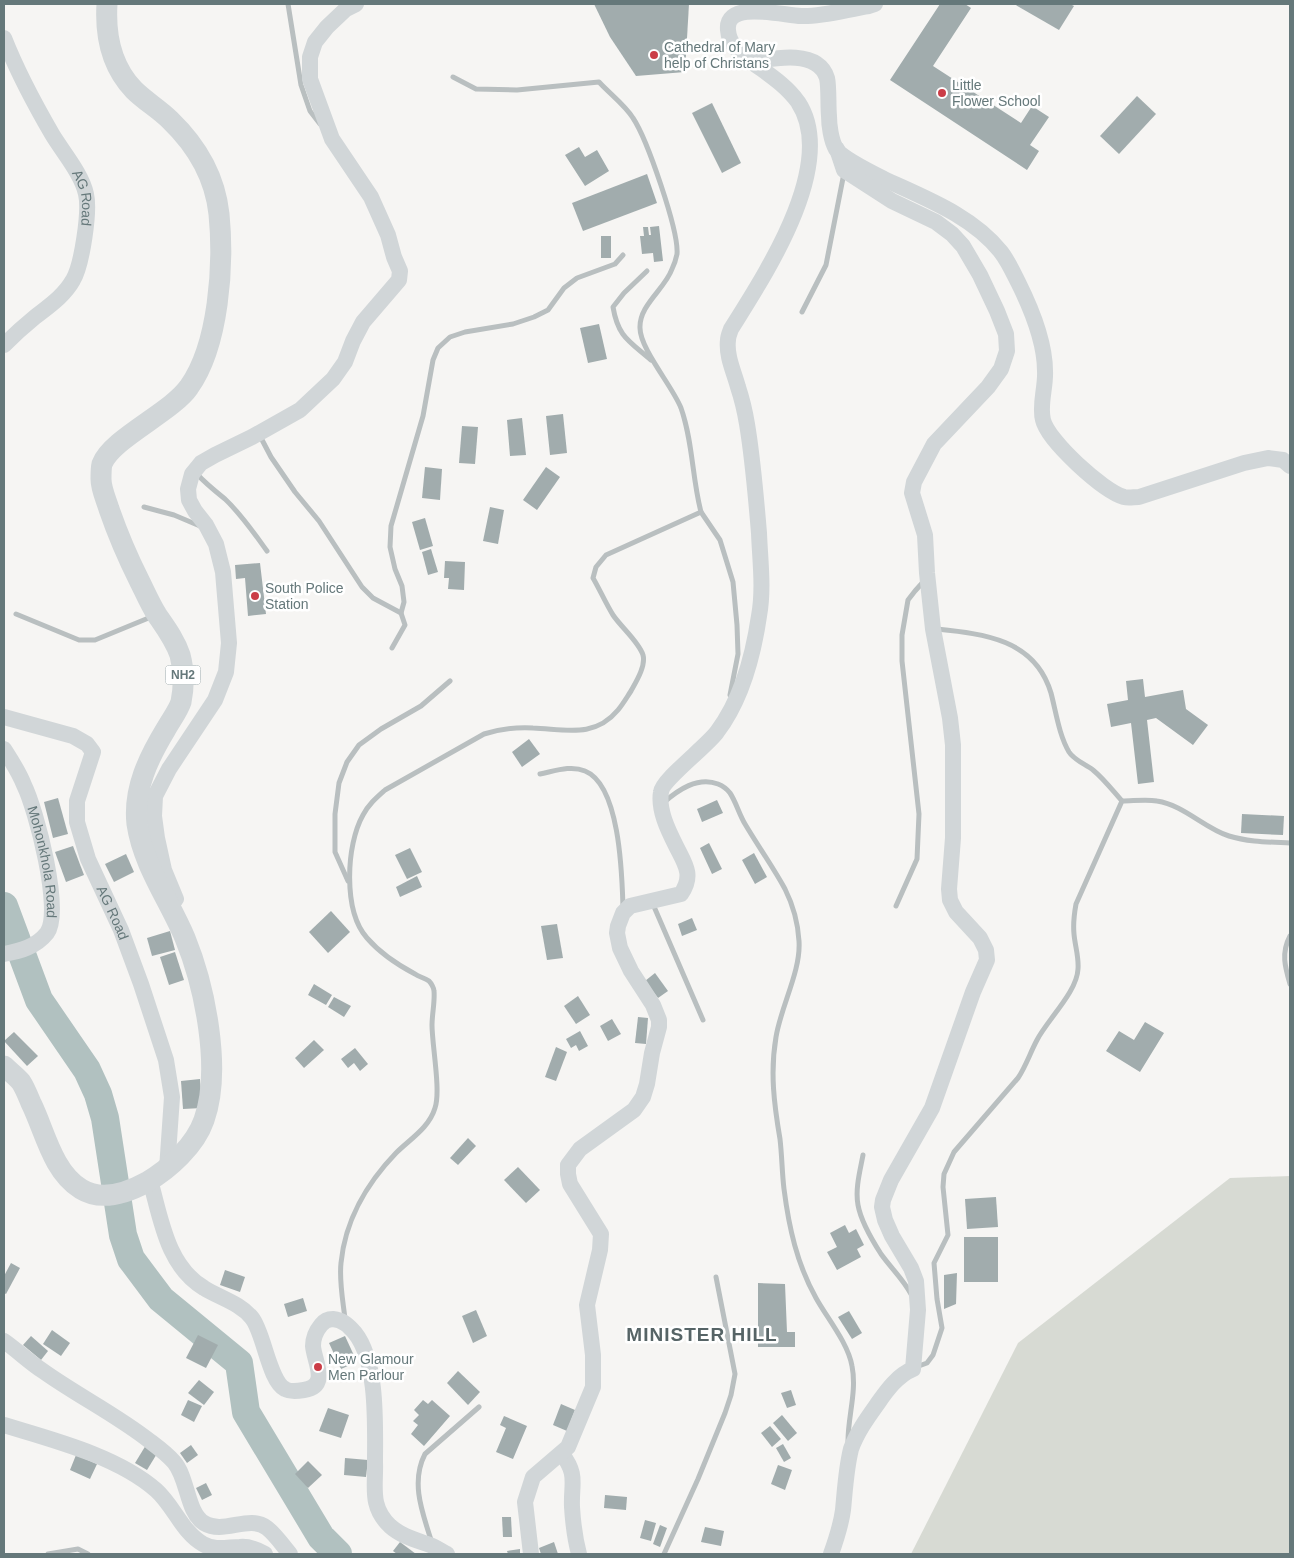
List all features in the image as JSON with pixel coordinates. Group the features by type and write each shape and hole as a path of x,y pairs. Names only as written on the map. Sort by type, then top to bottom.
{"highway":[{"name":"NH2","path":"4,1066 22,1083 39,1118 54,1158 72,1182 84,1191 97,1195 130,1192 158,1174 184,1152 203,1123 212,1089 211,1042 198,970 184,935 144,852 137,822 138,794 146,766 180,705 184,682 180,657 170,631 156,614 119,539 101,483 102,462 113,448 187,390 203,364 216,313 221,261 219,215 215,189 203,161 184,134 134,89 118,69 109,48 106,23 107,4"}],"main road":[{"path":"198,970 175,896 164,870 154,816 155,796 169,769 215,700 226,672 229,643 223,572 216,544 209,529 189,500 188,489 192,474 201,463 300,410 333,379 345,362 352,341 364,322 399,280 400,271 388,235 371,197 330,136 310,79 310,57 315,42 327,27 346,9 356,4"},
{"path":"531,1554 525,1502 533,1477 568,1447 593,1387 593,1354 586,1305 600,1250 601,1234 570,1184 568,1165 580,1149 634,1110 643,1097 659,1027 652,1005 631,972 620,948 617,933 623,913 630,906 681,894 686,888 688,871 668,828 661,805 661,790 667,780 681,769 716,732 727,715 741,689 753,651 760,614 762,570 757,502 750,447 739,388 728,354 728,339 731,329 775,258 805,186 810,162 809,129 798,103 780,82 731,44 728,29 730,18 736,10 752,7 802,16 874,4"},
{"name":"AG Road","path":"4,38 14,64 53,135 75,170 86,194 86,221 80,261 73,280 57,300 20,329 4,345"},
{"path":"752,62 785,56 806,59 820,68 827,78 829,124 844,170 892,201 936,222 952,234 980,275 997,310 1006,334 1007,351 1001,369 988,387 934,444 914,482 912,493 925,535 927,578 933,629 950,718 953,745 953,838 949,889 950,900 956,912 980,938 986,950 987,960 973,992 932,1108 890,1180 883,1200 884,1214 892,1236 911,1268 916,1281 916,1343 913,1368 903,1373 882,1397 857,1435 851,1450 837,1538 831,1554"},
{"path":"837,149 870,172 958,216 980,230 1002,253 1032,310 1040,336 1046,369 1045,390 1042,402 1043,420 1050,436 1070,457 1108,488 1124,497 1139,497 1244,463 1268,458 1282,460 1290,466"},
{"name":"AG Road","path":"4,717 73,736 87,744 92,752 77,801 77,822 88,859 121,930 141,984 166,1060 172,1097 158,1174"},
{"name":"Mohonkhola Road","path":"4,749 25,786 31,804 49,871 52,896 51,922 48,932 33,945 21,951 4,954"},
{"path":"158,1174 163,1229 172,1252 185,1274 204,1288 244,1310 254,1319 279,1384 286,1390 297,1391 307,1389 315,1385 319,1378 313,1346 316,1331 323,1322 328,1319 337,1319 346,1323 356,1334 370,1366 374,1402 376,1463 374,1495 380,1512 390,1526 406,1536 440,1550"},
{"path":"4,1341 42,1371 132,1427 175,1463 184,1480 197,1516 204,1523 222,1526 246,1523 259,1524 267,1528 290,1554"},
{"path":"4,1425 105,1459 134,1474 158,1491 194,1538 206,1546 223,1549 240,1546 249,1547 265,1554"},
{"path":"562,1454 570,1465 573,1477 572,1505 579,1554"}],"street":[{"path":"288,4 301,85 310,111 330,136"},
{"path":"453,77 476,89 517,90 599,82 632,117 646,141 673,228 677,254 672,270 643,314 640,328 644,343 680,407 691,447 697,498 701,512 720,540 733,582 738,654 727,715"},
{"path":"802,312 826,265 844,170"},
{"path":"392,648 405,625 401,613 404,602 402,586 395,569 390,547 391,526 423,416 433,360 438,348 450,337 465,332 513,324 548,310 564,288 577,278 615,264 623,255"},
{"path":"647,270 613,307 615,322 620,332 656,364"},
{"path":"259,433 271,457 290,485 319,521 362,586 373,598 401,613"},
{"path":"194,471 208,487 226,500 267,551"},
{"path":"144,507 174,515 209,529"},
{"path":"346,1323 342,1296 341,1265 344,1244 359,1203 374,1178 425,1126 436,1107 432,1024 434,990 430,982 391,958 366,937 356,919 350,899 349,884 354,842 361,817 371,802 385,790 484,734 502,729 518,728 573,732 598,726 618,711 643,666 643,655 613,615 593,578 596,567 606,555 701,512"},
{"path":"896,906 917,859 919,814 902,661 902,635 908,600 927,578"},
{"path":"16,614 79,640 95,640 156,614"},
{"path":"933,629 977,634 1006,642 1030,656 1048,683 1063,738 1069,751 1073,757 1095,772 1122,801 1156,801 1172,805 1214,830 1243,840 1290,843"},
{"path":"349,884 335,852 335,814 339,783 347,762 359,745 381,729 421,706 450,681"},
{"path":"540,774 564,768 585,771 600,781 613,815 621,857 623,913"},
{"path":"661,805 675,793 696,783 706,781 726,789 731,794 738,812 785,890 798,925 798,961 781,1014 773,1054 775,1118 780,1140 784,1188 796,1252 815,1297 845,1348 852,1364 854,1382 853,1401 848,1424 848,1470"},
{"path":"913,1368 927,1363 933,1355 942,1328 937,1300 934,1263 948,1235 943,1187 947,1164 954,1152 1018,1078 1027,1064 1036,1041 1076,980 1078,968 1073,920 1076,904 1122,801"},
{"path":"652,902 703,1020"},
{"path":"1290,936 1284,955 1290,984"},
{"path":"863,1155 858,1186 858,1205 882,1254 903,1279 917,1305"},
{"path":"664,1554 702,1471 725,1413 734,1381 735,1374 716,1277"},
{"path":"440,1550 418,1496 419,1464 425,1454 479,1407"},
{"path":"48,1554 78,1549 88,1554"}],"shaded area":[{"path":"1290,1176 1290,1554 911,1554 1018,1343 1230,1178"}],"building":[{"name":"Cathedral of Mary help of Christans","path":"594,4 689,4 685,72 636,76 610,37"},
{"name":"Little Flower School","path":"940,4 965,4 971,8 933,66 1021,123 1032,106 1049,117 1030,145 1039,151 1027,170 890,80"},
{"path":"1014,4 1070,4 1074,6 1059,30"},
{"path":"1137,96 1156,114 1119,154 1100,136"},
{"path":"712,103 741,163 722,173 692,113"},
{"path":"579,147 585,157 597,150 609,171 585,186 565,155"},
{"path":"647,174 657,203 583,231 572,203"},
{"path":"659,226 663,261 654,262 653,253 642,254 640,236 644,236 643,227 648,227 649,235 651,235 650,227"},
{"path":"601,236 611,236 611,258 601,258"},
{"path":"599,324 607,359 588,363 580,328"},
{"path":"563,414 567,453 550,455 546,416"},
{"path":"522,418 526,455 510,456 507,420"},
{"path":"462,426 478,427 475,464 459,463"},
{"path":"425,467 442,469 440,500 422,498"},
{"path":"546,467 560,477 537,510 523,500"},
{"path":"490,507 504,510 498,544 483,541"},
{"path":"425,518 433,546 420,550 412,522"},
{"path":"431,549 438,572 428,575 422,552"},
{"path":"445,561 465,562 464,590 448,589 449,578 444,578"},
{"name":"South Police Station","path":"260,563 266,614 248,616 245,578 236,579 235,565"},
{"path":"1143,679 1145,697 1183,690 1186,709 1208,725 1193,745 1156,718 1147,720 1154,782 1138,784 1131,723 1111,727 1107,704 1128,700 1126,681"},
{"path":"529,739 540,754 522,767 512,752"},
{"path":"58,798 68,834 53,838 44,802"},
{"path":"717,800 723,813 702,822 697,809"},
{"path":"1242,814 1284,816 1283,835 1241,833"},
{"path":"709,843 722,869 712,874 700,848"},
{"path":"73,846 84,875 66,882 55,852"},
{"path":"410,848 422,872 407,879 395,855"},
{"path":"754,853 767,877 755,884 742,860"},
{"path":"126,854 134,872 114,882 105,864"},
{"path":"417,876 422,887 400,897 396,887"},
{"path":"331,911 350,932 328,953 309,932"},
{"path":"692,918 697,930 682,936 678,924"},
{"path":"557,924 563,958 547,960 541,926"},
{"path":"170,931 175,950 152,956 147,938"},
{"path":"175,952 184,980 169,985 160,957"},
{"path":"655,973 668,991 658,998 645,981"},
{"path":"314,984 332,995 326,1005 308,995"},
{"path":"578,996 590,1015 576,1024 564,1006"},
{"path":"334,997 351,1006 344,1017 328,1007"},
{"path":"638,1017 648,1018 646,1044 635,1043"},
{"path":"612,1019 621,1034 608,1041 600,1026"},
{"path":"1145,1022 1164,1033 1140,1072 1106,1051 1119,1031 1134,1040"},
{"path":"580,1031 588,1046 579,1051 576,1045 571,1048 566,1039"},
{"path":"14,1032 38,1056 27,1066 4,1041"},
{"path":"314,1040 324,1050 304,1068 295,1058"},
{"path":"556,1047 567,1052 556,1081 545,1077"},
{"path":"355,1048 368,1064 360,1071 354,1063 348,1068 341,1059"},
{"path":"200,1079 202,1108 183,1109 181,1081"},
{"path":"468,1138 476,1146 458,1165 450,1158"},
{"path":"518,1167 540,1190 526,1203 504,1180"},
{"path":"996,1197 998,1227 967,1229 965,1199"},
{"path":"845,1225 849,1233 856,1229 864,1245 857,1249 861,1257 837,1270 827,1252 837,1247 830,1233"},
{"path":"964,1237 998,1237 998,1282 964,1282"},
{"path":"11,1263 20,1268 6,1294 4,1293 4,1276"},
{"path":"225,1270 245,1277 240,1292 220,1285"},
{"path":"957,1273 956,1304 944,1309 944,1275"},
{"path":"758,1283 785,1284 787,1332 795,1332 795,1347 758,1347"},
{"path":"303,1298 307,1311 288,1317 284,1304"},
{"path":"476,1310 487,1336 473,1343 462,1316"},
{"path":"849,1311 862,1333 852,1339 838,1317"},
{"path":"52,1330 70,1343 61,1356 43,1344"},
{"path":"198,1335 218,1345 206,1368 186,1358"},
{"path":"31,1336 48,1351 41,1360 23,1345"},
{"path":"345,1336 357,1362 341,1369 329,1343"},
{"path":"458,1371 480,1392 468,1405 447,1383"},
{"path":"199,1380 214,1392 204,1405 188,1393"},
{"path":"791,1390 796,1405 787,1408 781,1393"},
{"path":"188,1400 202,1406 194,1422 181,1415"},
{"path":"423,1400 428,1404 432,1400 450,1416 424,1446 411,1434 418,1425 413,1421 419,1415 414,1410"},
{"path":"561,1404 575,1410 567,1431 553,1425"},
{"path":"328,1408 349,1415 341,1438 319,1431"},
{"path":"782,1415 797,1433 788,1441 773,1423"},
{"path":"504,1416 527,1426 513,1459 496,1452 506,1428 500,1425"},
{"path":"770,1426 781,1439 772,1447 761,1433"},
{"path":"783,1444 791,1458 784,1462 776,1448"},
{"path":"146,1445 158,1452 147,1470 135,1463"},
{"path":"191,1445 198,1455 187,1463 180,1453"},
{"path":"76,1455 97,1464 90,1479 70,1470"},
{"path":"345,1458 368,1460 366,1477 344,1475"},
{"path":"308,1461 322,1475 308,1488 295,1474"},
{"path":"778,1465 792,1470 785,1490 771,1484"},
{"path":"206,1483 212,1495 202,1500 196,1488"},
{"path":"605,1495 627,1497 626,1510 604,1508"},
{"path":"502,1517 511,1517 512,1537 503,1537"},
{"path":"645,1520 656,1523 651,1541 640,1538"},
{"path":"660,1525 667,1528 660,1547 653,1544"},
{"path":"705,1527 724,1531 721,1546 701,1542"},
{"path":"400,1542 416,1554 397,1554 393,1551"},
{"path":"554,1542 558,1554 541,1554 539,1548"},
{"path":"520,1549 520,1554 508,1554 507,1551"}],"waterway":[{"path":"4,906 39,1000 87,1070 98,1094 105,1118 123,1235 131,1259 161,1299 239,1363 246,1412 321,1537 338,1554"}],"place":[{"name":"Cathedral of Mary help of Christans","path":"654,55"},
{"name":"Little Flower School","path":"942,93"},
{"name":"South Police Station","path":"255,596"},
{"name":"New Glamour Men Parlour","path":"318,1367"}],"district":[{"name":"MINISTER HILL","path":"702,1334"}]}
